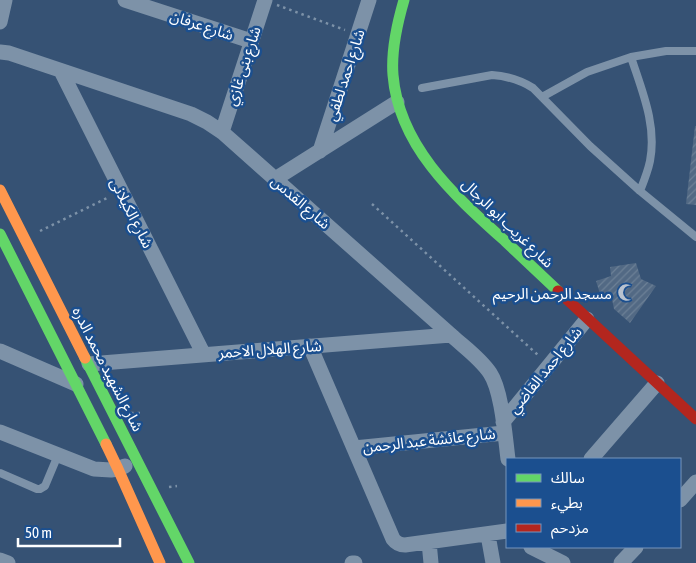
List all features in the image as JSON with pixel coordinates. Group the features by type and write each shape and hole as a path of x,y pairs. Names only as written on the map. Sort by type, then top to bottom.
{"main road":[{"name":"شارع غريب ابو الرجال","path":"404,0 396,32 392,68 397,102 403,120 413,141 426,161 456,195 696,419"},
{"name":"شارع الشهيد محمد الدره","path":"0,190 189,563"},
{"path":"0,234 118,469 160,563"}],"street":[{"path":"0,22 5,0"},
{"name":"شارع بنى غازي","path":"222,132 265,0"},
{"name":"شارع احمد لطفي","path":"320,151 369,0"},
{"name":"شارع عرفان","path":"130,1 251,41"},
{"name":"شارع القدس","path":"0,52 9,53 191,114 222,132 485,367 494,379 498,394 508,458"},
{"name":"شارع الكيلانى","path":"61,71 204,355"},
{"path":"275,179 397,102"},
{"name":"شارع احمد القاضي","path":"503,428 549,365 587,318"},
{"name":"شارع الهلال الاحمر","path":"89,364 451,335"},
{"path":"310,346 395,541 402,544 429,542 506,531"},
{"path":"0,351 76,384"},
{"path":"592,458 657,383"},
{"name":"شارع عائشة عبد الرحمن","path":"354,448 503,428"},
{"path":"0,432 94,469 118,469 138,461"},
{"path":"681,499 696,482"},
{"path":"488,535 493,563"},
{"path":"429,542 431,563"},
{"path":"533,548 563,563"},
{"path":"621,563 635,548"},
{"path":"0,560 8,563"}],"lane":[{"path":"542,97 587,72 631,57 666,51 696,51"},
{"path":"631,57 648,109 651,127 652,145 650,159 640,191"},
{"path":"422,88 492,75 503,75 524,82 533,88 590,146 640,191 696,237"},
{"path":"0,474 40,489 45,486 58,455"}],"path":[{"path":"265,0 358,34"},
{"path":"25,239 121,190"},
{"path":"372,204 549,365"}],"building":[{"path":"696,126 696,205 686,204"},
{"name":"مسجد الرحمن الرحيم","path":"636,263 641,279 656,286 630,323 614,309 612,299 602,300 596,281 611,276 610,267"}],"traffic: fast":[{"path":"404,0 395,37 393,75 397,101 406,125 432,168 449,188 558,291"},
{"path":"0,234 106,444"},
{"path":"85,358 189,563"}],"traffic: slow":[{"path":"0,190 85,358"},
{"path":"106,444 160,563"}],"traffic: jam":[{"path":"558,291 696,419"}],"place":[{"name":"مسجد الرحمن الرحيم","path":"626,293"}]}
